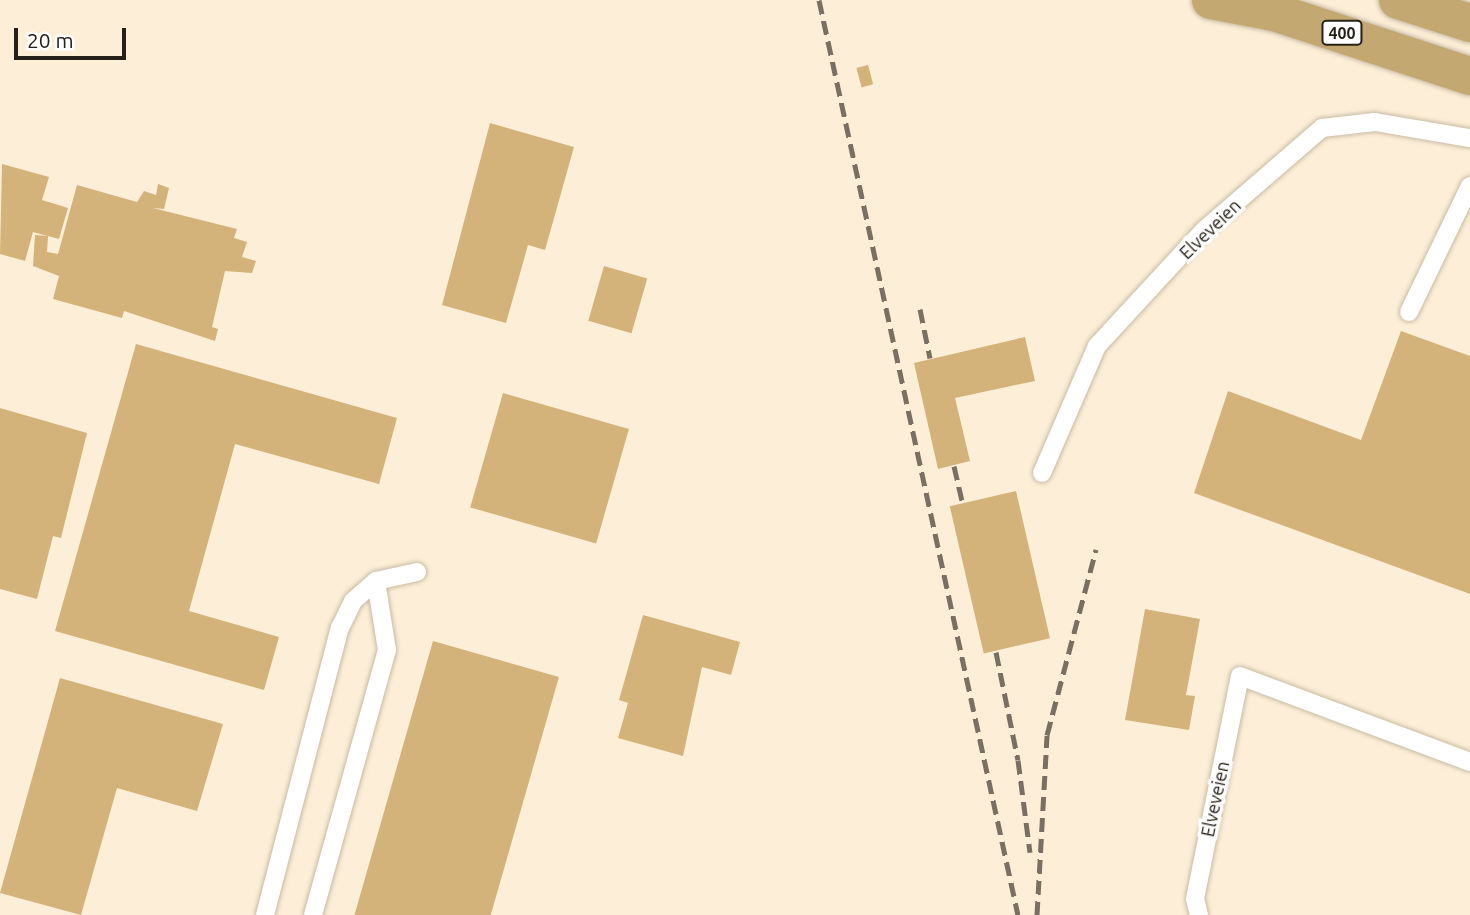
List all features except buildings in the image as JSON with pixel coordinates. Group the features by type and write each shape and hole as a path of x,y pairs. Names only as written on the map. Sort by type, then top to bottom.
{"highway":[{"name":"400","path":"1211,0 1274,12 1470,76"},
{"path":"1398,0 1470,23"}],"lane":[{"name":"Elveveien","path":"1042,473 1097,346 1203,232 1322,128 1375,122 1470,138"},
{"path":"1409,312 1470,186"},
{"path":"265,915 340,628 353,601 376,581 416,572"},
{"path":"313,915 387,650 376,581"},
{"name":"Elveveien","path":"1199,915 1195,899 1240,676 1470,762"}],"railway":[{"path":"819,0 1018,915"},
{"path":"920,309 930,358"},
{"path":"954,466 963,505"},
{"path":"1037,915 1047,735 1096,549"},
{"path":"996,652 1018,760 1030,852"}]}
